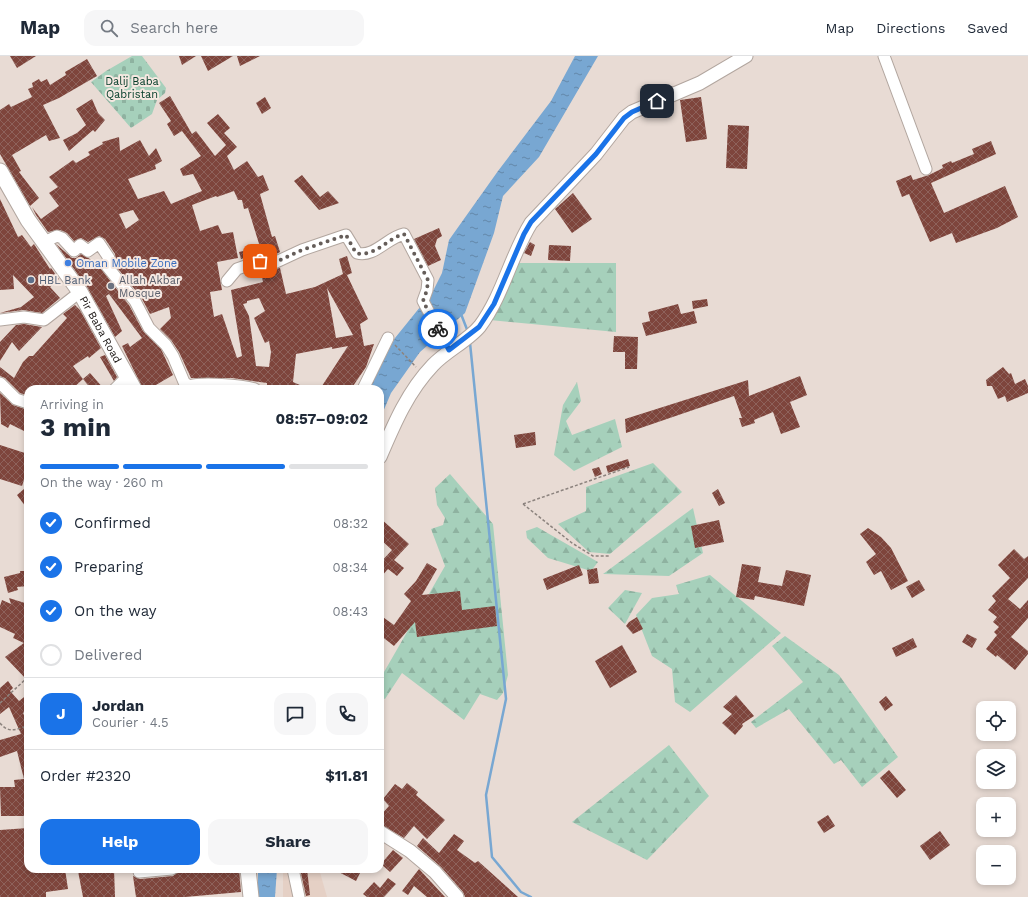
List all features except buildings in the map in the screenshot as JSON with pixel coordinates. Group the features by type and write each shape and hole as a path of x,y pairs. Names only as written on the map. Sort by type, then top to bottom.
{"main road":[{"name":"Pir Baba Road","path":"0,171 18,204 80,292 131,383"},
{"path":"248,873 251,897"}],"street":[{"path":"384,448 397,419 417,383 432,365 479,327 494,304 524,234 531,222 596,154 624,118 632,112 700,83 746,56"},
{"path":"884,56 926,169"},
{"path":"227,281 237,269 260,261 274,263 302,250 346,235 356,253 361,254 373,251 396,236 404,234 428,280 427,290 423,301 449,350"},
{"path":"44,242 57,236 62,238 74,250 80,245 88,251 99,243 109,258 106,265 135,300 149,328 166,345 173,356 184,382 187,385"},
{"path":"0,320 24,317 44,320 80,292"},
{"path":"365,385 388,338"},
{"path":"0,383 16,398 24,401"},
{"path":"192,385 200,383 218,385"},
{"path":"384,835 420,859 435,872 457,897"},
{"path":"294,873 299,897"}],"path":[{"path":"388,338 416,367"},
{"path":"610,556 593,556 572,543 523,504 629,467"},
{"path":"0,703 24,682"},
{"path":"0,723 5,729 12,731 24,727"}],"shaded area":[{"path":"283,873 320,873 327,897 283,897"}],"green space":[{"name":"Dalij Baba Qabristan","path":"132,56 142,56 166,88 165,93 157,100 152,114 131,128 91,82 106,71"},
{"path":"513,263 616,263 616,332 490,320"},
{"path":"577,382 581,401 566,421 572,435 615,419 622,447 574,471 554,455 563,405"},
{"path":"653,463 682,492 610,554 589,552 558,524 586,511 586,487"},
{"path":"450,474 493,524 508,675 503,693 497,700 480,694 464,720 402,673 384,699 384,672 445,566 431,529 443,525 445,518 437,505 435,488"},
{"path":"693,508 703,553 669,576 603,574"},
{"path":"537,527 598,562 591,571 548,558 527,538 526,531"},
{"path":"710,575 781,633 690,712 675,702 672,669 652,656 636,615 652,598 679,594 676,585"},
{"path":"625,590 642,593 625,624 608,608"},
{"path":"785,636 839,675 898,757 862,787 841,760 834,764 789,709 756,728 751,722 803,682 772,646"},
{"path":"669,745 709,796 647,860 572,822"}],"water":[{"path":"575,56 598,56 539,157 503,196 494,233 465,313 420,352 391,393 384,410 384,385 370,385 395,338 433,291 442,273 449,240 498,171 551,101"},
{"path":"258,873 277,873 275,897 258,897"}],"waterway":[{"path":"461,314 468,332"},
{"path":"470,343 506,699 486,795 492,857 521,892 531,897"}],"way so far":[{"path":"260,261 274,263 302,250 346,235 349,237 356,253 361,254 373,251 396,236 404,234 409,240 428,280 427,290 423,301 438,329"}],"place":[{"name":"Oman Mobile Zone","path":"68,263"},
{"name":"HBL Bank","path":"31,280"},
{"name":"Allah Akbar Mosque","path":"111,286"}],"route":[{"path":"438,329 449,350 479,327 494,304 524,234 531,222 596,154 624,118 632,112 657,101"}]}
